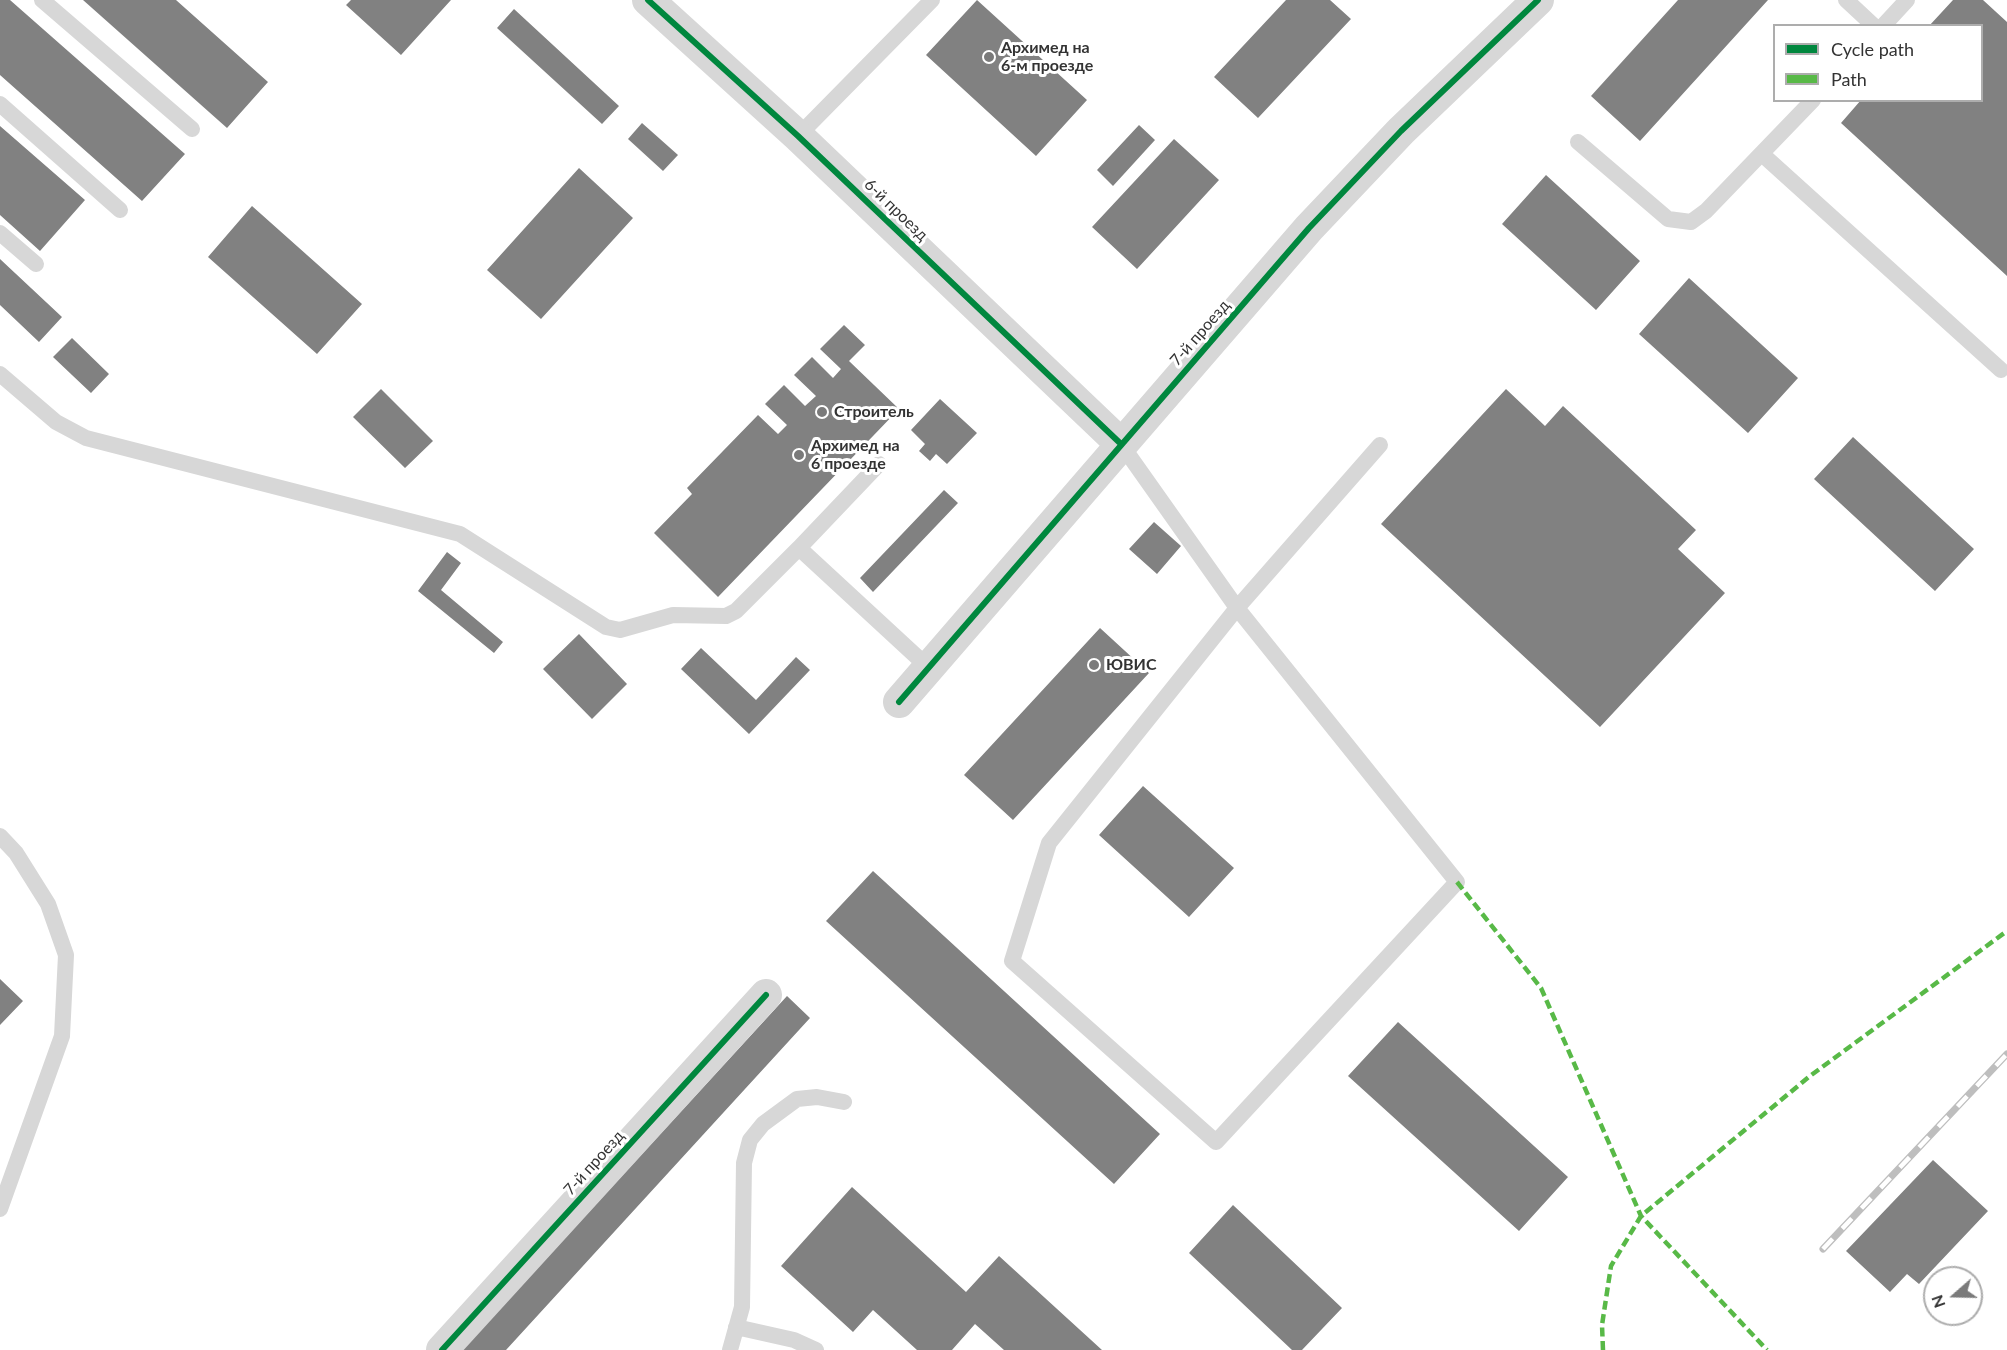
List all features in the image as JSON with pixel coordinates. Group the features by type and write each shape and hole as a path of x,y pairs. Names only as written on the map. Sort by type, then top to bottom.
{"street":[{"name":"6-й проезд","path":"648,0 798,136 1121,444"},
{"name":"7-й проезд","path":"899,702 1309,228 1401,131 1538,0"},
{"name":"7-й проезд","path":"442,1350 766,995"}],"lane":[{"path":"42,0 192,129"},
{"path":"798,136 932,0"},
{"path":"1846,0 1872,24"},
{"path":"1885,24 1907,0"},
{"path":"1578,142 1668,219 1691,222 1706,211 1763,155 1811,102"},
{"path":"0,104 120,210"},
{"path":"1763,155 2001,370"},
{"path":"0,232 36,264"},
{"path":"0,374 56,422 86,438 460,534 606,627 620,630 674,615 726,616 736,611 879,464"},
{"path":"1121,444 1237,608 1457,882 1215,1142 1012,961 1048,843 1237,608 1380,445"},
{"path":"799,548 929,668"},
{"path":"0,836 16,853 48,904 66,955 66,973 62,1036 0,1209"},
{"path":"730,1350 742,1307 744,1163 750,1140 763,1124 797,1099 817,1097 844,1102"},
{"path":"736,1327 794,1340 816,1350"}],"building":[{"path":"0,0 10,0 185,154 142,201 0,75"},
{"path":"83,0 176,0 268,82 227,128"},
{"path":"351,0 451,0 401,55 346,5"},
{"path":"977,0 1087,100 1036,156 926,55"},
{"path":"1286,0 1330,0 1351,19 1258,118 1214,77"},
{"path":"1678,0 1768,0 1640,141 1591,96"},
{"path":"1953,0 1983,0 2007,22 2007,276 1841,123 1859,102 1983,102 1983,24 1931,24"},
{"path":"514,9 619,106 602,124 497,28"},
{"path":"642,123 678,155 663,171 628,139"},
{"path":"1139,125 1155,140 1113,186 1097,170"},
{"path":"0,126 85,200 40,251 0,215"},
{"path":"1174,139 1219,180 1137,269 1092,227"},
{"path":"579,168 633,218 541,319 487,270"},
{"path":"1546,175 1640,261 1596,310 1502,224"},
{"path":"252,206 362,304 317,354 208,257"},
{"path":"0,259 62,317 39,342 0,305"},
{"path":"1689,278 1798,378 1748,433 1639,334"},
{"path":"844,325 865,345 849,361 899,409 718,597 654,533 692,494 687,488 758,415 778,434 787,425 765,404 784,385 805,406 816,396 794,375 812,357 833,378 841,369 820,349"},
{"path":"72,338 109,374 91,393 53,357"},
{"path":"381,389 433,441 405,468 353,417"},
{"path":"1506,389 1545,426 1563,406 1696,530 1678,549 1725,593 1600,727 1381,524"},
{"path":"940,399 977,433 947,464 936,454 930,461 919,451 925,444 911,430"},
{"path":"1853,437 1974,549 1935,591 1814,479"},
{"path":"944,490 958,503 873,592 860,578"},
{"path":"1154,522 1181,546 1157,574 1129,549"},
{"path":"447,552 461,563 441,590 503,642 494,653 418,591"},
{"path":"1100,628 1149,673 1013,820 964,775"},
{"path":"579,634 627,684 592,719 543,669"},
{"path":"701,648 756,700 796,657 810,670 749,734 681,669"},
{"path":"1143,786 1234,868 1189,917 1099,835"},
{"path":"873,871 1160,1134 1114,1184 826,921"},
{"path":"0,979 23,1001 0,1025"},
{"path":"787,996 810,1018 506,1350 462,1350"},
{"path":"1398,1022 1568,1177 1519,1231 1348,1076"},
{"path":"1933,1160 1988,1211 1936,1266 1923,1266 1923,1280 1919,1284 1907,1274 1890,1292 1846,1251"},
{"path":"852,1187 966,1292 999,1256 1102,1350 1004,1350 975,1324 952,1350 917,1350 873,1310 853,1332 781,1266"},
{"path":"1233,1205 1342,1308 1302,1350 1292,1350 1189,1253"}],"railway":[{"path":"1823,1249 2007,1054"}],"marked path":[{"path":"1457,882 1541,988 1641,1216 1767,1350"},
{"path":"1603,1350 1602,1325 1611,1266 1641,1216 1810,1076 2007,931"}],"cycle path":[{"path":"648,0 798,136 1121,444"},
{"path":"899,702 1309,228 1401,131 1538,0"},
{"path":"442,1350 766,995"}],"place":[{"name":"Архимед на 6-м проезде","path":"989,57"},
{"name":"Строитель","path":"822,412"},
{"name":"Архимед на 6 проезде","path":"799,455"},
{"name":"ЮВИС","path":"1094,665"}]}
